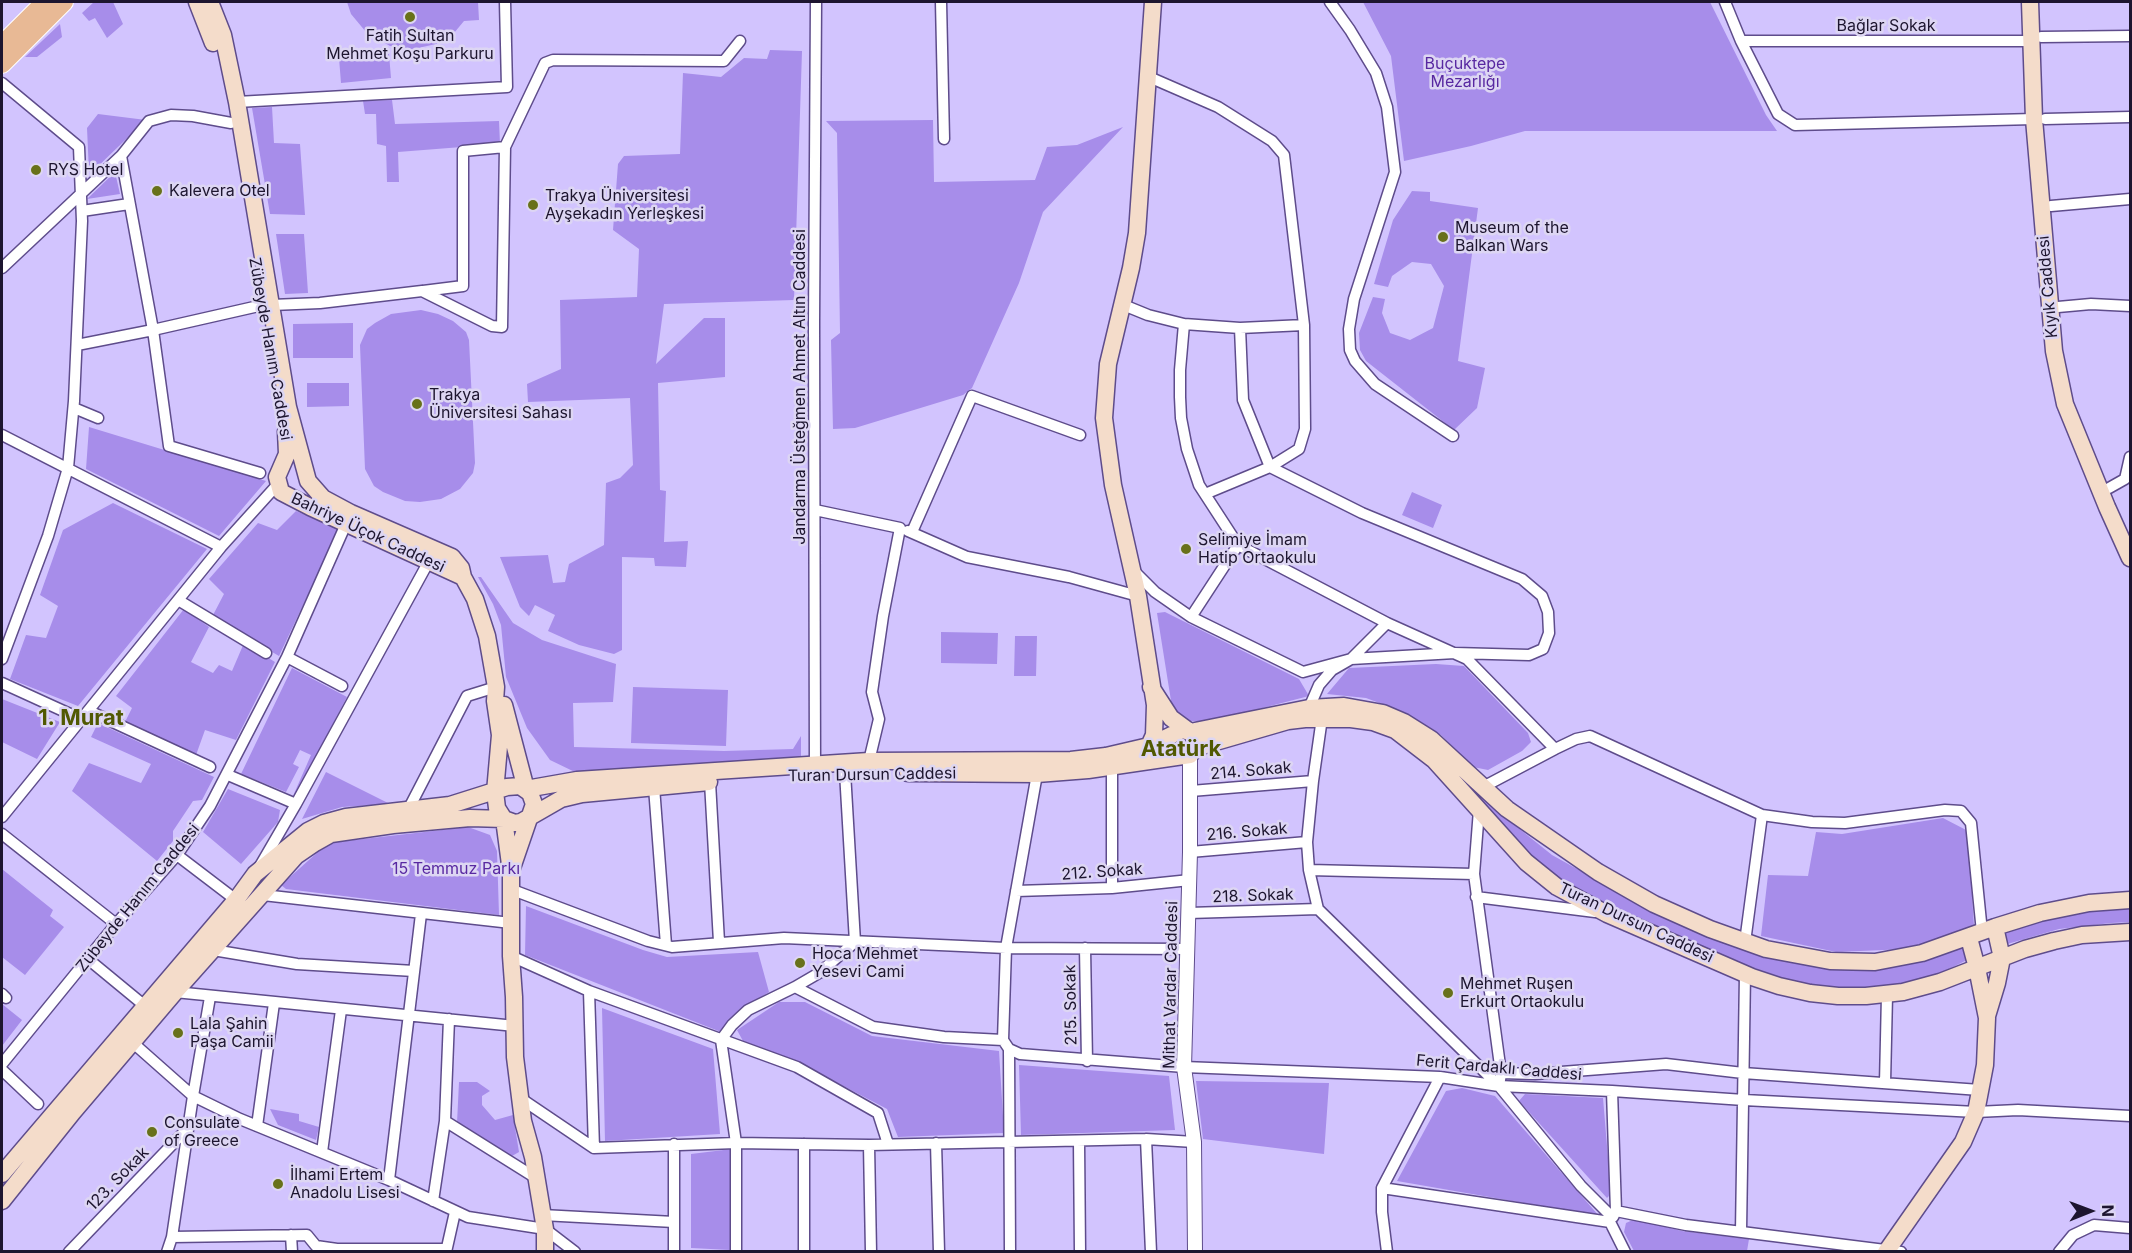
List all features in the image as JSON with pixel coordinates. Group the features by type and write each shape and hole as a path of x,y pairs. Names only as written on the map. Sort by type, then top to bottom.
{"main road":[{"path":"2,45 45,2"},
{"path":"2,64 64,2"},
{"name":"Zübeyde Hanım Caddesi","path":"197,2 213,41 303,470"},
{"name":"Zübeyde Hanım Caddesi","path":"210,2 223,35 237,102 287,438 287,454 277,477 278,484"},
{"path":"1149,746 1154,735 1156,718 1154,691 1138,596 1113,485 1104,417 1108,364 1137,233 1153,2"},
{"name":"Kıyık Caddesi","path":"2030,2 2037,39"},
{"name":"Kıyık Caddesi","path":"2039,2 2037,39 2039,119 2054,351 2065,404 2130,558"},
{"name":"Kıyık Caddesi","path":"2039,119 2051,206 2058,308 2065,366 2075,405 2109,488 2130,531"},
{"path":"282,466 292,466 303,470"},
{"name":"Bahriye Üçok Caddesi","path":"303,470 308,481 323,498 348,519 463,577"},
{"name":"Bahriye Üçok Caddesi","path":"278,484 281,492 452,557 461,568 482,618 496,687 505,708 526,789"},
{"name":"Bahriye Üçok Caddesi","path":"495,792 500,735 495,701 496,687"},
{"path":"1154,691 1169,738"},
{"path":"1154,691 1189,748"},
{"path":"1319,711 1359,708 1383,713 1404,722 1431,739 1507,809 1598,872 1654,904 1745,942 1796,956 1856,963 1906,957 2063,908 2089,903 2130,900"},
{"name":"Turan Dursun Caddesi","path":"526,789 577,780 815,769 845,772 1037,774 1112,766 1189,748 1319,711 1395,730 1434,759 1541,876 1607,914 1745,974 1779,986 1838,996 1887,994 1922,988 2025,949 2082,935 2130,932"},
{"name":"Turan Dursun Caddesi","path":"530,815 561,799 613,790 710,782 869,761 1071,760 1106,756 1149,746 1169,738 1178,731 1189,748"},
{"path":"2,1174 236,900 255,874 308,831 324,823 346,817 450,805 514,785 526,789 534,804 511,880"},
{"path":"495,792 497,808 504,819 511,880 511,956 520,1098 544,1222 545,1251"},
{"path":"2,1201 132,1042 296,856 331,834 393,825 470,818 521,822 530,815"},
{"path":"1891,1250 1963,1142 1976,1112 1985,1065 1987,1018 2002,958 1982,932"},
{"path":"1982,932 1977,968 1987,1018"},
{"path":"1997,983 2025,949"},
{"path":"1940,982 1957,980 1965,982 1982,996"}],"street":[{"path":"237,102 507,87 505,2"},
{"name":"Jandarma Üsteğmen Ahmet Altın Caddesi","path":"815,769 816,2"},
{"path":"941,2 944,139"},
{"path":"1330,2 1376,73 1387,107 1395,172 1354,299 1349,329 1350,350 1355,361 1375,384 1453,436"},
{"path":"1725,2 1741,41 1778,114 1795,125 2130,117"},
{"name":"Bağlar Sokak","path":"1741,41 2037,39 2130,36"},
{"path":"422,291 492,326 502,327 505,147 545,63 554,60 723,61 740,40"},
{"path":"1149,77 1218,107 1272,141 1284,155 1304,325 1305,429 1303,439 1299,449 1270,467 1205,494"},
{"path":"2,83 79,147 82,211 81,281 74,408 68,468 48,536 2,658"},
{"path":"2,268 121,156 149,120 171,115 193,116 231,123"},
{"path":"77,345 268,305 320,303 463,286 463,151 505,147"},
{"path":"121,156 153,330 169,446 261,473"},
{"path":"2051,206 2130,199"},
{"path":"82,211 129,204"},
{"path":"1122,304 1148,315 1185,324 1240,328 1304,325"},
{"path":"2058,308 2091,304 2130,306"},
{"path":"1185,324 1180,370 1181,418 1187,449 1199,485 1238,545 1388,623 1467,659 1555,749"},
{"path":"1132,570 1155,592 1191,617 1303,672 1351,659 1455,653 1529,655 1543,649 1549,633 1548,612 1542,596 1522,579 1362,513 1270,467 1243,400 1240,328"},
{"path":"912,532 972,396 1080,435"},
{"path":"74,408 98,418"},
{"path":"2,435 221,547"},
{"path":"2109,488 2125,479 2130,457"},
{"name":"Zübeyde Hanım Caddesi","path":"2,817 221,547 278,484"},
{"path":"815,510 900,528 967,557 1069,577 1138,596"},
{"name":"Zübeyde Hanım Caddesi","path":"2,1064 116,924 177,855 205,814 228,775 287,657 348,519"},
{"path":"869,761 879,719 872,692 883,616 900,528"},
{"path":"1191,617 1238,545"},
{"path":"255,874 296,804 429,561"},
{"path":"178,600 266,652"},
{"path":"1388,623 1351,659 1332,670 1319,685 1319,711 1307,842 1309,870 1318,909 1499,1086 1581,1186 1613,1217"},
{"path":"287,657 342,686"},
{"path":"2,683 210,767"},
{"path":"408,810 467,696 496,687"},
{"path":"1483,787 1555,749 1576,739 1590,736 1762,814 1812,822 1845,823 1946,810 1961,811 1971,823 1982,932"},
{"name":"Mithat Vardar Caddesi","path":"1189,748 1190,880 1184,1067 1194,1142 1195,1251"},
{"path":"1112,766 1112,888"},
{"path":"845,772 855,942"},
{"path":"1010,1251 1006,948 1037,774"},
{"path":"228,775 296,804"},
{"name":"214. Sokak","path":"1191,791 1313,781"},
{"path":"710,782 719,942"},
{"path":"654,787 666,945"},
{"path":"1479,810 1474,874 1501,1073 1499,1086"},
{"path":"1745,942 1762,814"},
{"path":"2,834 116,924"},
{"name":"216. Sokak","path":"1190,852 1307,842"},
{"path":"177,855 236,900"},
{"path":"1309,870 1474,874"},
{"path":"511,880 648,941 672,947 784,938 1006,948 1186,949"},
{"name":"212. Sokak","path":"1016,891 1112,888 1190,880"},
{"path":"263,895 511,923"},
{"path":"1476,897 1607,914"},
{"name":"218. Sokak","path":"1189,913 1318,909"},
{"path":"389,1180 421,914"},
{"path":"736,1251 736,1143 722,1040 732,1025 748,1010 819,973 855,942"},
{"name":"215. Sokak","path":"1085,948 1087,1061"},
{"path":"213,950 297,964 414,971"},
{"path":"511,956 589,991 797,1067 878,1113 888,1144"},
{"path":"88,959 145,1006"},
{"path":"1741,1231 1745,974"},
{"path":"795,987 873,1027 1006,1045"},
{"path":"589,991 594,1148"},
{"path":"175,992 514,1026"},
{"path":"1885,1083 1887,994"},
{"path":"167,1251 172,1237 210,997"},
{"path":"257,1126 274,1003"},
{"path":"322,1152 341,1010"},
{"path":"433,1201 445,1121 449,1019"},
{"path":"132,1042 193,1096 257,1126 389,1180 455,1212 482,1221 674,1222"},
{"name":"Ferit Çardaklı Caddesi","path":"1006,1045 1020,1054 1087,1061 1440,1077 1499,1086 1744,1100 1976,1112 2018,1110 2130,1116"},
{"path":"1501,1073 1535,1074 1666,1064 1743,1074 1980,1090"},
{"path":"2,1070 38,1104"},
{"path":"1387,1251 1382,1212 1382,1188 1440,1077"},
{"path":"1612,1091 1613,1217 1625,1251"},
{"path":"520,1098 594,1148 736,1143 869,1145 1146,1139 1194,1142"},
{"path":"445,1121 536,1178"},
{"name":"123. Sokak","path":"69,1251 188,1128"},
{"path":"1146,1139 1151,1251"},
{"path":"1079,1142 1080,1251"},
{"path":"936,1143 939,1251"},
{"path":"674,1144 674,1251"},
{"path":"804,1144 804,1251"},
{"path":"869,1145 871,1251"},
{"path":"1382,1188 1891,1250"},
{"path":"172,1237 307,1235 316,1246 337,1250 446,1250 455,1212"},
{"path":"544,1222 575,1251"},
{"path":"2060,1251 2073,1235 2094,1225 2130,1228"},
{"path":"291,1235 292,1251"}],"green space":[{"path":"94,2 113,2 123,24 107,38 95,18 89,21 82,13"},
{"path":"347,2 478,2 479,20 464,21 454,33 436,44 409,50 390,46 366,32 351,14"},
{"name":"Buçuktepe Mezarlığı","path":"1363,2 1710,2 1766,115 1777,131 1525,131 1404,161 1391,56"},
{"path":"60,24 62,37 37,57 25,57"},
{"path":"770,50 802,51 794,300 664,304 656,364 704,318 725,318 725,377 658,383 660,490 666,491 664,542 688,541 686,567 655,566 654,558 622,557 622,650 614,654 579,645 548,631 555,615 535,605 529,616 520,607 500,557 548,555 553,583 565,582 569,564 604,545 606,483 620,478 633,465 630,398 528,402 527,384 561,369 560,300 637,297 639,249 613,230 618,164 624,156 680,154 683,73 721,77 744,58 767,59"},
{"path":"389,54 391,78 341,83 339,58"},
{"path":"392,100 395,124 499,121 500,144 398,152 399,182 387,182 386,146 377,144 376,114 365,114 363,101"},
{"path":"272,107 274,143 300,144 305,215 270,214 252,108"},
{"path":"98,114 146,120 92,172 89,172 87,128"},
{"path":"933,120 934,182 1035,180 1047,147 1077,145 1123,127 1043,212 1019,283 972,388 963,395 855,428 833,429 831,340 840,333 837,133 826,121"},
{"path":"115,172 120,194 87,199"},
{"path":"1412,191 1430,192 1430,201 1478,208 1458,361 1485,368 1477,408 1454,430 1366,361 1360,350 1359,333 1373,297 1385,299 1382,313 1390,333 1410,340 1433,328 1444,286 1431,264 1412,262 1392,276 1388,287 1374,284 1393,220"},
{"path":"276,234 304,234 308,293 285,294"},
{"name":"Trakya Üniversitesi Sahası","path":"421,310 453,321 466,332 469,340 475,463 473,473 460,489 441,499 420,502 405,501 383,492 374,486 365,469 360,345 367,329 375,323 391,314"},
{"path":"353,323 353,358 293,358 293,324"},
{"path":"307,383 349,383 349,406 307,407"},
{"path":"89,427 266,481 219,536 86,469"},
{"path":"1412,492 1442,505 1433,528 1402,515"},
{"path":"113,503 207,549 78,706 10,679 26,635 46,638 58,606 40,595 63,530"},
{"path":"296,511 339,529 279,656 212,617 224,594 209,579 258,523 277,530"},
{"path":"478,577 481,577 513,623 542,640 616,664 613,702 573,703 574,747 724,751 793,749 801,736 801,759 579,774 550,760 527,728 506,677 501,625 493,604"},
{"path":"184,609 209,627 191,662 213,673 219,665 232,671 244,643 275,662 236,740 205,730 196,755 125,722 132,708 116,696"},
{"path":"1165,612 1299,679 1309,696 1212,721 1188,721 1172,707 1157,613"},
{"path":"941,632 998,633 997,664 941,663"},
{"path":"1015,636 1037,636 1036,676 1014,676"},
{"path":"1436,664 1464,666 1528,733 1531,742 1522,751 1488,770 1473,767 1441,735 1401,711 1366,698 1327,694 1349,668"},
{"path":"292,668 347,697 295,797 293,796 311,755 300,750 293,764 299,767 286,792 241,774"},
{"path":"633,687 728,690 726,746 631,743"},
{"path":"2,699 60,722 37,759 2,742"},
{"path":"98,723 214,777 202,800 193,801 173,831 173,841 157,861 72,791 89,763 141,783 151,764 91,737"},
{"path":"326,772 390,804 342,807 302,819"},
{"path":"228,789 280,810 278,822 241,864 203,832"},
{"path":"1476,794 1552,855 1651,910 1807,963 1962,945 1967,960 1927,980 1880,988 1838,989 1784,981 1646,925 1550,873 1529,857"},
{"path":"1943,818 1968,831 1974,926 1908,949 1836,952 1761,936 1768,875 1808,876 1816,832 1842,834"},
{"name":"15 Temmuz Parkı","path":"468,827 490,835 497,851 499,915 286,889 281,885 328,843"},
{"path":"2,869 53,910 50,916 64,927 25,975 2,957"},
{"path":"2130,905 2130,922 2059,929 2004,945 2000,928 2029,919"},
{"path":"526,906 667,957 758,952 769,992 741,1010 721,1032 525,955"},
{"path":"779,1002 805,1002 872,1036 999,1051 1004,1133 898,1137 887,1109 796,1061 743,1041 737,1030"},
{"path":"2,1004 22,1020 2,1046"},
{"path":"602,1008 713,1049 720,1134 605,1141"},
{"path":"1019,1065 1169,1076 1175,1130 1021,1135"},
{"path":"1196,1081 1329,1083 1324,1154 1203,1139"},
{"path":"459,1082 477,1082 490,1091 482,1096 482,1105 495,1120 513,1115 519,1152 505,1160 457,1123"},
{"path":"1462,1088 1495,1096 1599,1216 1397,1181 1446,1091"},
{"path":"1525,1094 1603,1098 1611,1194 1607,1198 1519,1101"},
{"path":"270,1109 299,1114 299,1121 319,1127 316,1140 278,1125"},
{"path":"732,1149 730,1250 691,1248 691,1154"},
{"path":"1635,1219 1682,1231 1749,1239 1747,1251 1634,1251 1624,1232 1626,1223"}],"place":[{"name":"Fatih Sultan Mehmet Koşu Parkuru","path":"410,17"},
{"name":"RYS Hotel","path":"36,170"},
{"name":"Kalevera Otel","path":"157,191"},
{"name":"Trakya Üniversitesi Ayşekadın Yerleşkesi","path":"533,205"},
{"name":"Museum of the Balkan Wars","path":"1443,237"},
{"name":"Trakya Üniversitesi Sahası","path":"417,404"},
{"name":"Selimiye İmam Hatip Ortaokulu","path":"1186,549"},
{"name":"Hoca Mehmet Yesevi Cami","path":"800,963"},
{"name":"Mehmet Ruşen Erkurt Ortaokulu","path":"1448,993"},
{"name":"Lala Şahin Paşa Camii","path":"178,1033"},
{"name":"Consulate of Greece","path":"152,1132"},
{"name":"İlhami Ertem Anadolu Lisesi","path":"278,1184"}],"district":[{"name":"1. Murat","path":"81,718"},
{"name":"Atatürk","path":"1181,749"}]}
